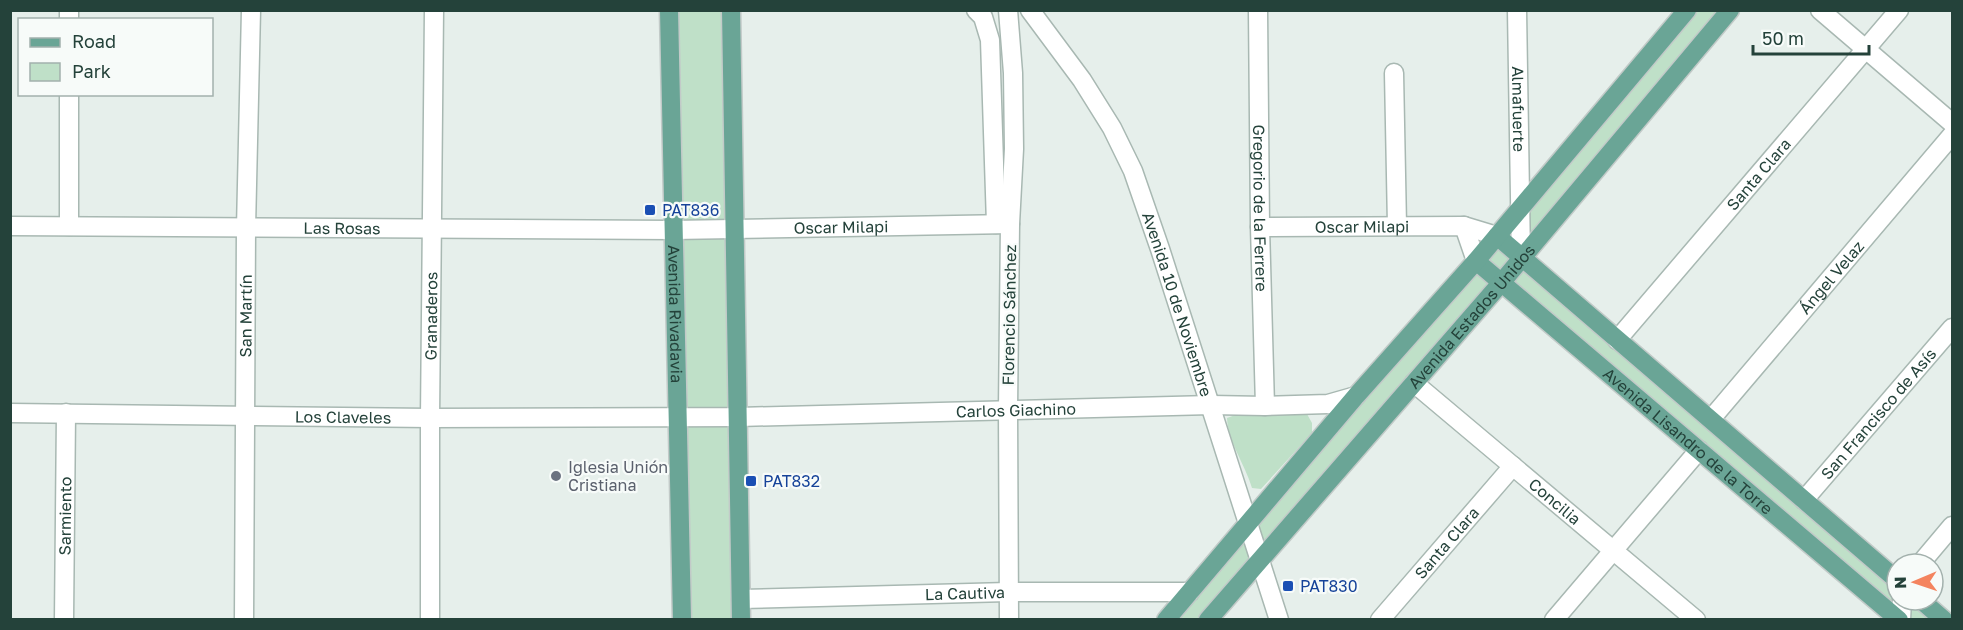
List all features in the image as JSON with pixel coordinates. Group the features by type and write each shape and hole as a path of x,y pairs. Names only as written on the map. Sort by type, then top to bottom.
{"main road":[{"name":"Avenida Rivadavia","path":"669,10 682,620"},
{"path":"731,10 741,620"},
{"name":"Avenida Estados Unidos","path":"1166,620 1247,522 1521,209 1687,10"},
{"name":"Avenida Estados Unidos","path":"1208,620 1501,283 1730,10"},
{"name":"Avenida Lisandro de la Torre","path":"1497,236 1885,570"},
{"name":"Avenida Lisandro de la Torre","path":"1476,261 1900,620"}],"street":[{"name":"San Martín","path":"244,620 246,228 251,10"},
{"name":"Granaderos","path":"430,620 434,10"},
{"path":"976,10 983,17 990,40 1003,224"},
{"name":"Florencio Sánchez","path":"1008,10 1013,73 1014,149 1003,224 1008,410 1009,620"},
{"name":"Gregorio de la Ferrere","path":"1258,10 1260,227 1265,406"},
{"name":"Almafuerte","path":"1517,10 1521,258"},
{"path":"1820,10 1953,123"},
{"name":"Santa Clara","path":"1617,340 1899,10"},
{"name":"Avenida 10 de Noviembre","path":"1030,11 1082,80 1112,128 1133,171 1211,405 1279,620"},
{"path":"1394,73 1397,226"},
{"path":"69,96 69,226"},
{"name":"Ángel Velaz","path":"1711,419 1953,135"},
{"name":"Oscar Milapi","path":"673,230 1003,224"},
{"name":"Las Rosas","path":"10,226 673,230"},
{"name":"Oscar Milapi","path":"1260,227 1464,226 1497,236"},
{"path":"1464,226 1476,261"},
{"name":"San Francisco de Asís","path":"1804,500 1953,328"},
{"name":"Concilia","path":"1414,383 1696,620"},
{"name":"Carlos Giachino","path":"677,417 1211,405 1265,406 1328,404 1356,396"},
{"name":"Los Claveles","path":"10,413 430,418 677,417"},
{"name":"Sarmiento","path":"64,620 66,414"},
{"path":"1554,620 1700,450"},
{"name":"Santa Clara","path":"1380,620 1513,466"},
{"path":"1930,552 1953,526"},
{"name":"La Cautiva","path":"741,599 1008,592 1190,592"}],"green space":[{"path":"669,11 731,11 741,619 682,619"},
{"path":"1687,11 1730,11 1522,258 1885,570 1885,607 1501,283 1208,619 1166,620"},
{"path":"1238,414 1307,414 1312,423 1312,433 1261,489 1252,488 1230,436 1227,418"},
{"path":"1891,612 1936,612 1944,619 1899,619"}],"place":[{"name":"PAT836","path":"650,210"},
{"name":"Iglesia Unión Cristiana","path":"556,476"},
{"name":"PAT832","path":"751,481"},
{"name":"PAT830","path":"1288,586"}]}
